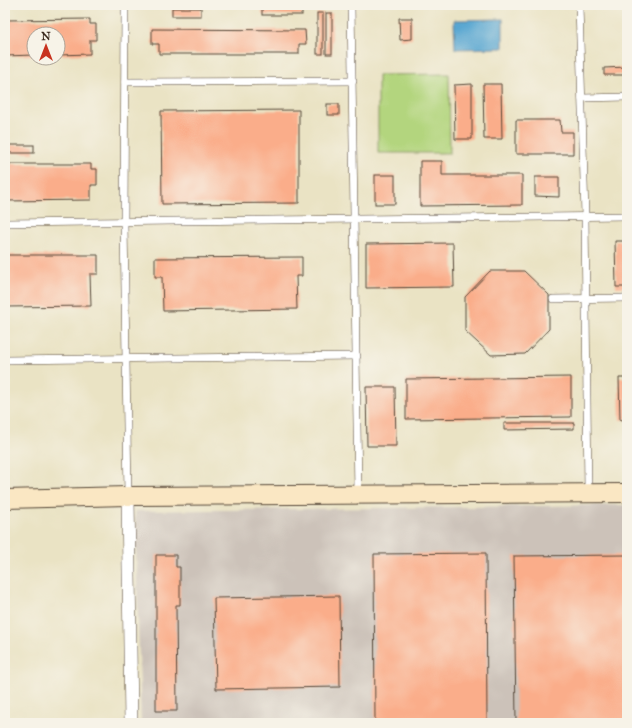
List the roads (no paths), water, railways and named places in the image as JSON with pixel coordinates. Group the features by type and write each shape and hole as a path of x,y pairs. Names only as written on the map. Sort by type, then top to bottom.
{"street":[{"path":"5,499 128,496 358,496 588,492 627,493"},
{"path":"128,496 131,723"}],"lane":[{"path":"125,5 124,223 128,496"},
{"path":"351,5 358,496"},
{"path":"579,5 585,216 588,492"},
{"path":"125,82 353,81"},
{"path":"582,98 627,97"},
{"path":"5,223 124,223 627,216"},
{"path":"553,299 627,298"},
{"path":"5,360 357,356"}],"water":[{"path":"503,19 503,48 455,49 454,20"}]}
